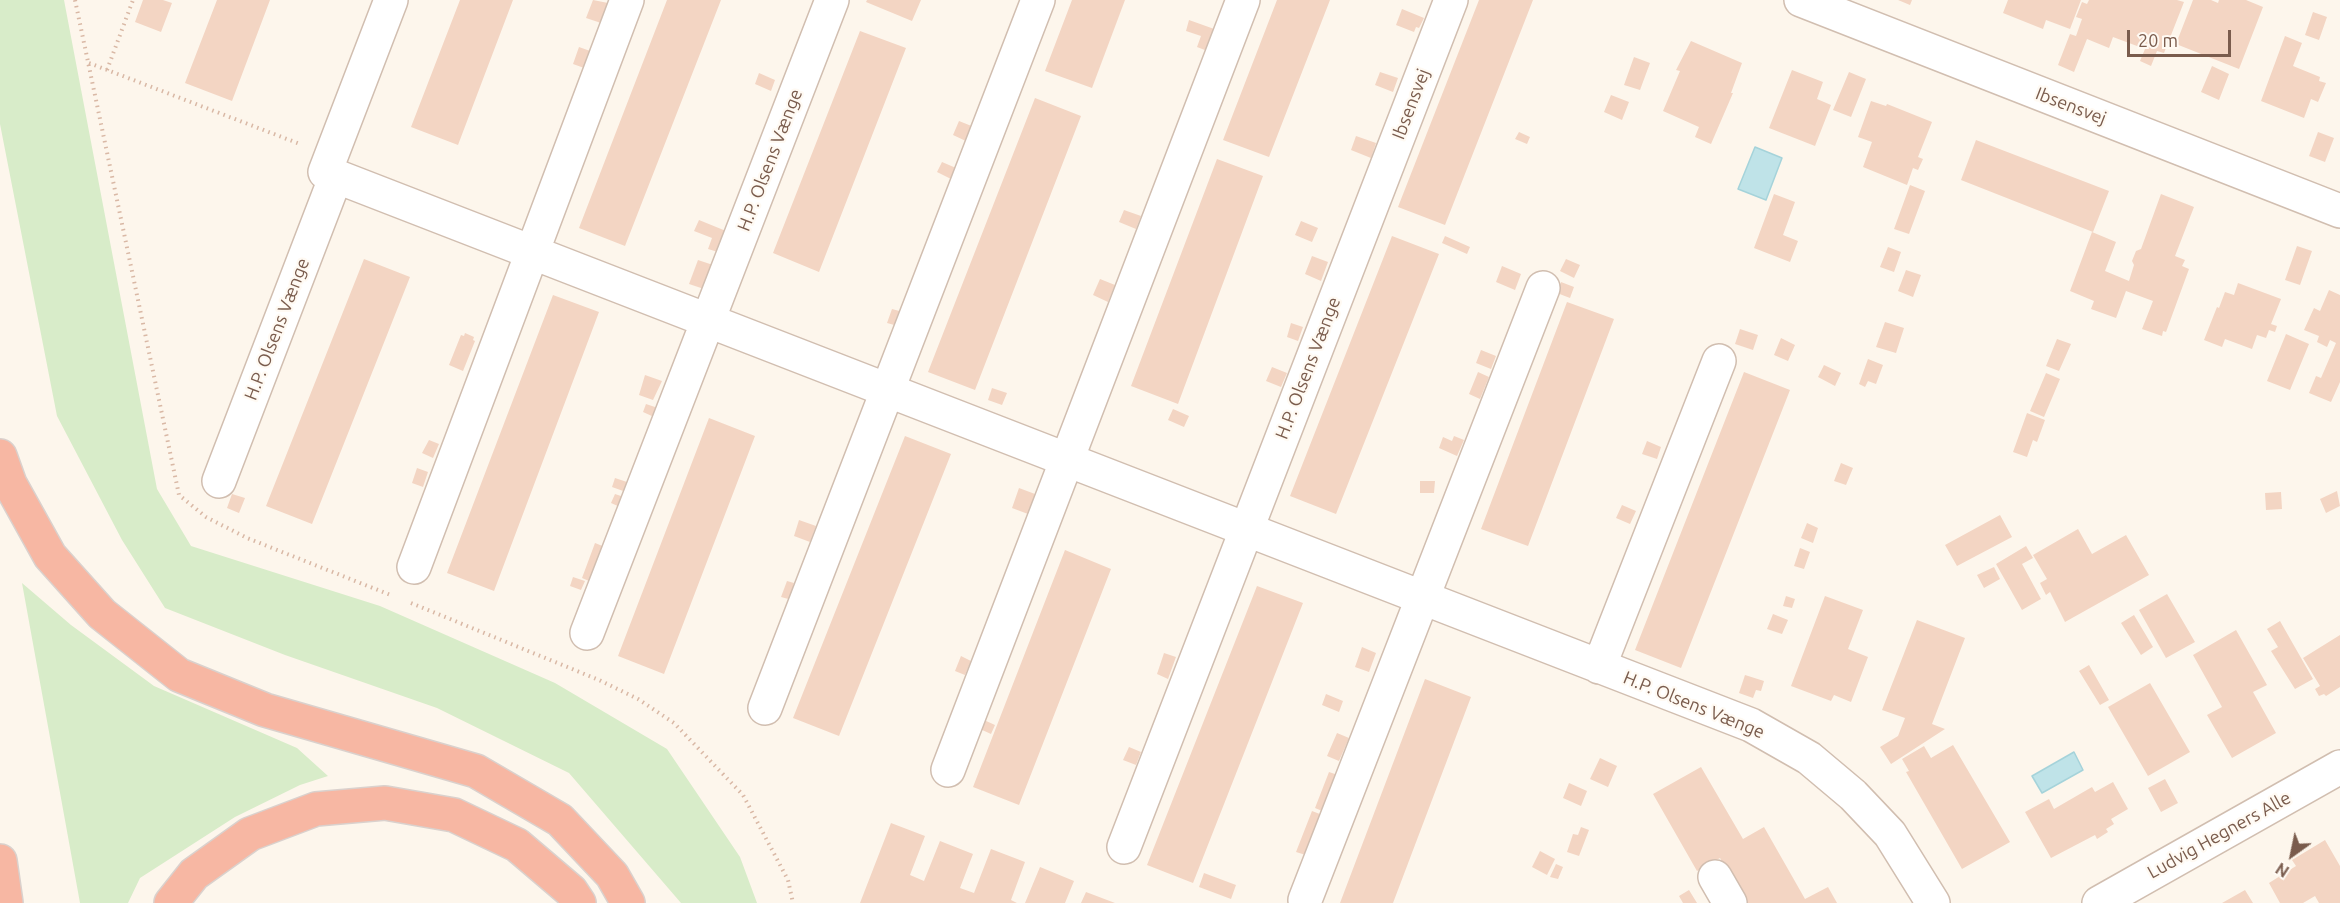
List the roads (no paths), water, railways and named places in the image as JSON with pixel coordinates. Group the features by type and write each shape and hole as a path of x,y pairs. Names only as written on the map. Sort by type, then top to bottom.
{"highway":[{"path":"0,456 10,484 50,556 102,614 179,675 265,710 476,771 560,820 612,875 628,903"},
{"path":"171,903 194,874 250,834 316,809 385,803 454,815 518,845 570,891 579,903"},
{"path":"0,861 6,903"}],"street":[{"name":"H.P. Olsens Vænge","path":"219,481 391,0"},
{"path":"414,567 627,0"},
{"name":"H.P. Olsens Vænge","path":"587,633 832,0"},
{"path":"765,708 1038,0"},
{"path":"948,770 1244,0"},
{"name":"Ibsensvej","path":"1371,207 1451,0"},
{"name":"Ibsensvej","path":"1801,0 2340,211"},
{"name":"H.P. Olsens Vænge","path":"330,174 1750,725 1809,758 1851,793 1890,834 1933,903"},
{"name":"H.P. Olsens Vænge","path":"1124,847 1371,207"},
{"path":"1305,900 1544,288"},
{"path":"1599,667 1719,361"},
{"name":"Ludvig Hegners Alle","path":"2099,903 2340,767"}],"water":[{"path":"1755,147 1782,158 1766,200 1738,189"},
{"path":"2074,752 2083,770 2042,793 2032,776"}]}
